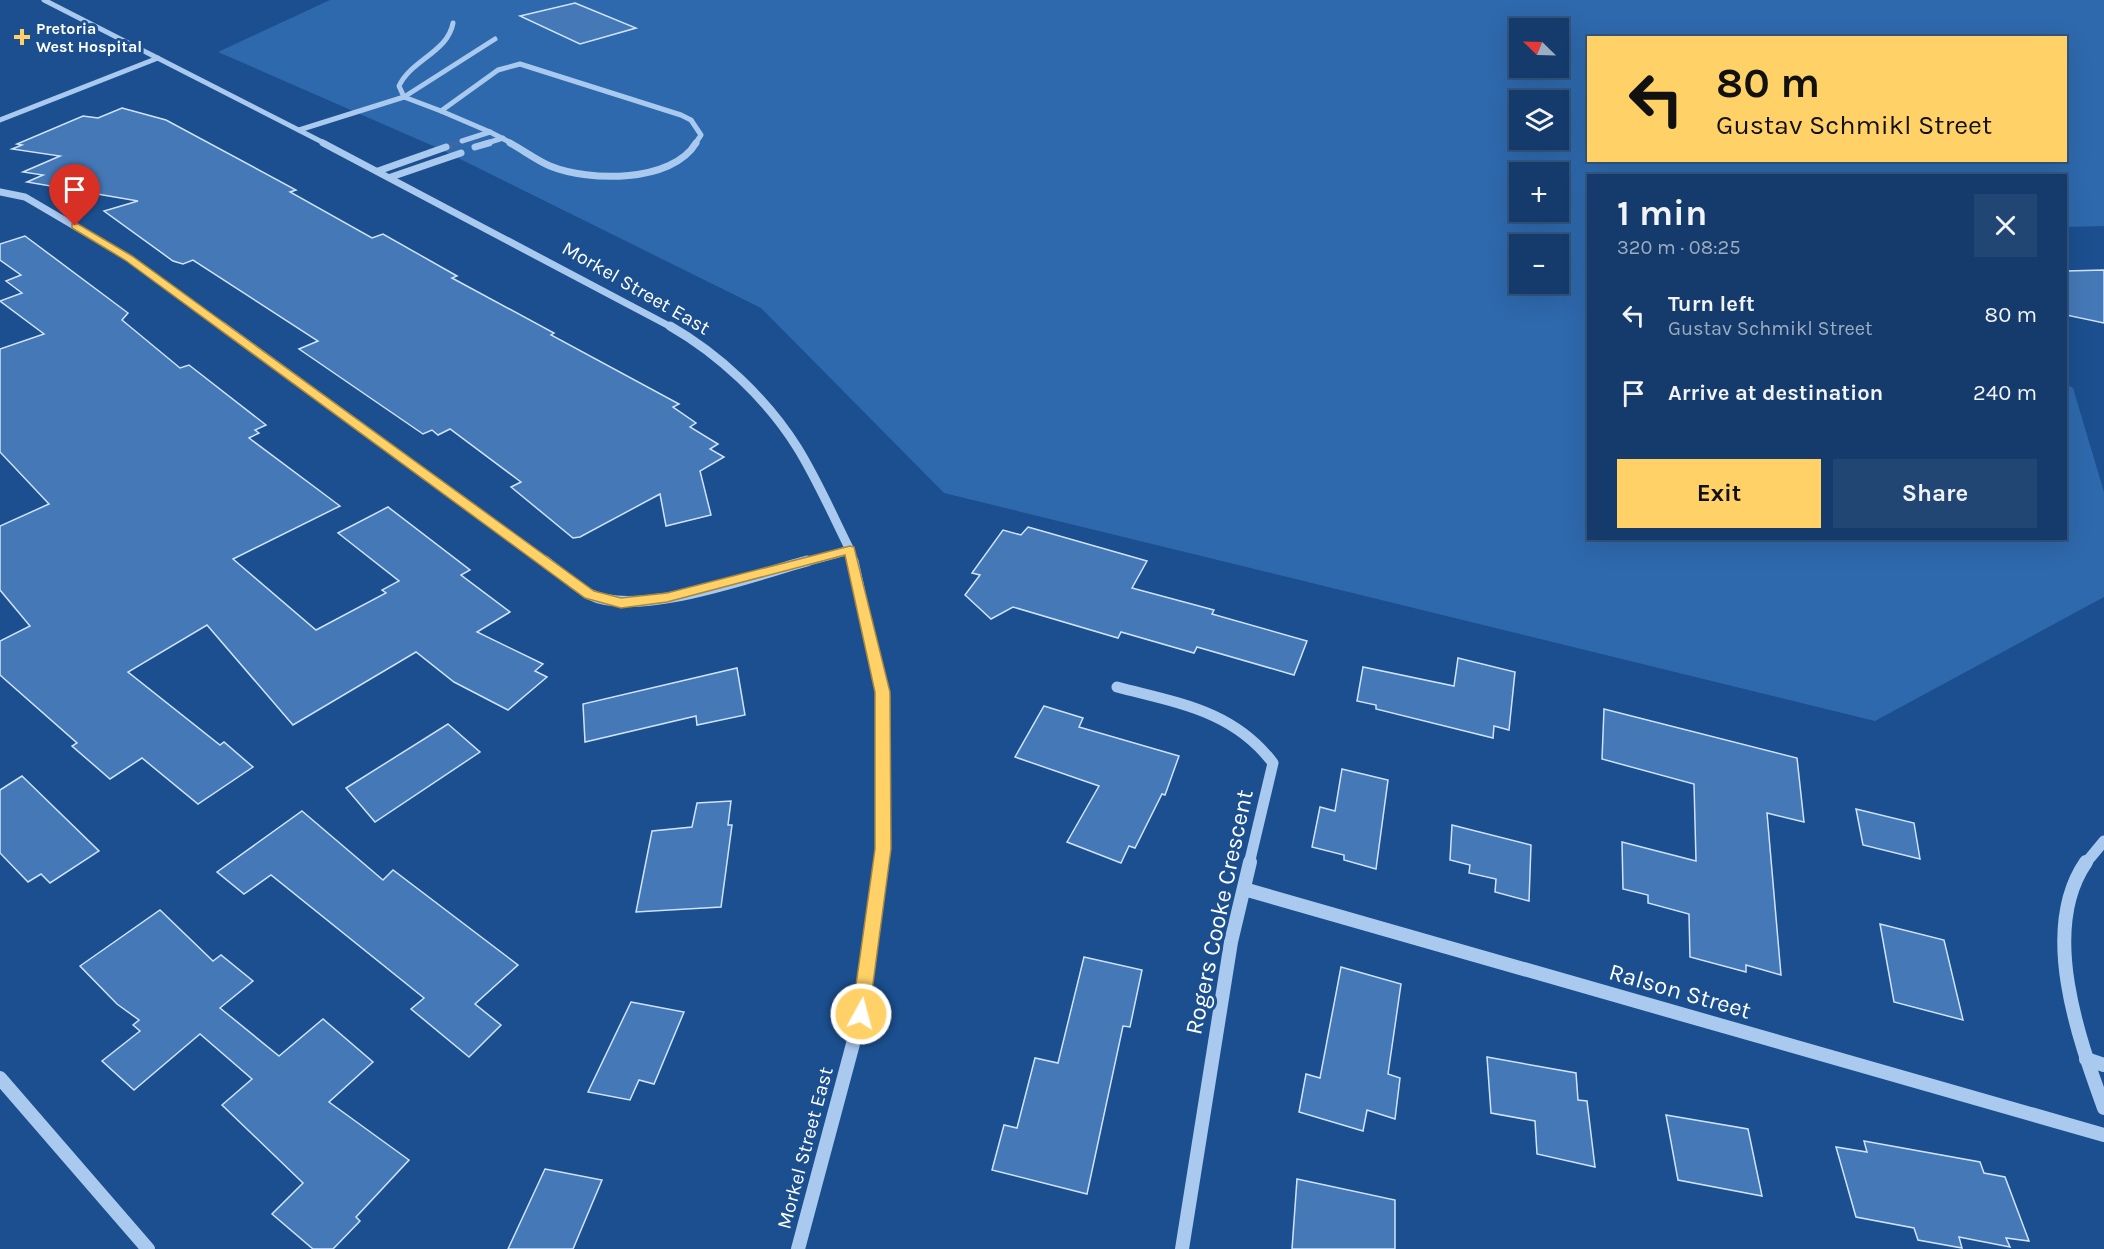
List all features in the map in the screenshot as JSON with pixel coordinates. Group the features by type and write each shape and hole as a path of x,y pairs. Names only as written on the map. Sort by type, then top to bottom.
{"street":[{"name":"Morkel Street East","path":"44,0 391,177 623,299 679,331 718,359 770,411 797,447 850,550 882,692 883,849 861,1014 798,1249"},
{"path":"441,111 498,70 520,64 681,115 691,120 701,135 698,144 688,155 673,165 651,172 623,175 580,173 551,166 502,138 404,97 399,86 401,80 451,35 453,23"},
{"path":"299,130 404,97 495,39"},
{"path":"0,120 158,58"},
{"path":"462,141 489,132"},
{"path":"475,147 502,138"},
{"path":"378,171 446,147"},
{"path":"391,177 460,153"},
{"path":"0,192 25,197 129,258 590,594 621,603 667,598 850,550"},
{"name":"Rogers Cooke Crescent","path":"1116,687 1221,717 1247,731 1264,747 1274,763 1231,942 1182,1249"},
{"path":"2104,841 2081,870 2070,897 2064,931 2065,967 2086,1059 2104,1108"},
{"name":"Ralson Street","path":"1244,889 2104,1135"},
{"path":"2086,1059 2104,1065"},
{"path":"0,1078 147,1249"}],"shaded area":[{"path":"330,0 2104,0 2104,226 2067,227 2067,174 1587,174 1587,540 2067,540 2067,385 2073,388 2104,492 2104,597 1875,721 944,493 761,308 440,149 218,52"}],"building":[{"path":"575,3 636,28 580,44 520,16"},
{"path":"122,108 166,120 296,190 290,192 372,238 383,234 457,276 452,278 554,333 551,335 679,404 673,407 696,423 690,427 718,444 710,449 724,457 700,471 711,515 666,526 660,494 580,537 573,538 511,487 521,482 450,429 438,435 432,430 423,434 299,349 318,341 193,260 183,264 173,261 104,211 138,201 27,182 43,175 23,172 60,156 12,149 22,145 17,144 83,116 98,118"},
{"path":"25,236 128,313 122,320 180,368 189,365 266,425 255,430 259,433 249,438 340,506 233,559 316,630 386,593 382,590 399,581 338,533 388,507 470,570 461,575 510,612 477,632 543,664 535,671 547,677 508,710 454,682 416,652 293,725 207,625 128,672 220,745 224,742 253,767 198,804 142,758 110,779 72,746 77,743 0,675 0,641 30,626 0,590 0,526 49,504 0,452 0,349 44,334 0,301 22,293 6,281 21,275 0,260 0,244"},
{"path":"2104,270 2104,323 2067,315 2067,271"},
{"path":"1028,527 1147,561 1132,588 1214,610 1212,614 1307,641 1294,675 1197,647 1194,653 1121,632 1118,638 1013,607 991,619 965,595 980,575 972,573 1003,530 1021,535"},
{"path":"1458,658 1515,672 1509,730 1494,726 1493,738 1376,709 1376,705 1357,701 1363,667 1454,686"},
{"path":"737,668 745,715 697,725 696,716 585,742 583,704"},
{"path":"1044,706 1083,718 1079,727 1179,756 1165,795 1162,794 1135,848 1129,846 1121,863 1067,842 1099,786 1015,757"},
{"path":"1604,709 1797,758 1804,822 1767,813 1781,975 1746,965 1746,972 1690,957 1689,914 1648,903 1648,895 1623,889 1622,842 1696,861 1694,784 1602,759"},
{"path":"448,724 480,752 375,822 346,788"},
{"path":"1342,769 1388,780 1376,869 1344,860 1344,855 1312,847 1320,807 1335,811"},
{"path":"22,776 99,851 50,883 41,874 28,882 0,853 0,790"},
{"path":"731,801 728,825 732,825 721,907 636,912 652,831 692,827 697,803"},
{"path":"1856,809 1914,823 1920,859 1863,845"},
{"path":"302,811 383,880 393,870 518,965 475,1004 501,1025 469,1057 411,1009 424,998 271,875 244,894 217,872"},
{"path":"1452,825 1531,845 1529,901 1495,892 1496,879 1469,873 1470,865 1450,860"},
{"path":"160,910 213,961 221,955 253,981 220,1008 279,1056 323,1019 373,1062 329,1102 409,1160 356,1217 360,1221 333,1249 313,1249 272,1214 303,1183 222,1105 252,1079 200,1034 134,1090 102,1061 140,1031 133,1025 139,1020 117,1004 80,966"},
{"path":"1880,924 1944,940 1963,1020 1894,1002"},
{"path":"1084,957 1142,970 1130,1027 1123,1026 1087,1194 992,1170 1004,1125 1017,1128 1035,1058 1058,1063"},
{"path":"1341,967 1401,984 1388,1074 1400,1078 1395,1119 1367,1110 1363,1131 1299,1112 1306,1074 1320,1078"},
{"path":"631,1002 684,1012 654,1084 639,1080 630,1100 588,1092"},
{"path":"1487,1057 1576,1073 1578,1100 1587,1101 1595,1167 1537,1154 1535,1121 1491,1113"},
{"path":"1666,1115 1748,1129 1762,1196 1678,1180"},
{"path":"1864,1141 1980,1162 1984,1173 2005,1177 2029,1241 2006,1238 2010,1247 1959,1237 1962,1248 1918,1240 1914,1228 1856,1217 1836,1147 1867,1152"},
{"path":"545,1169 602,1180 573,1249 508,1249"},
{"path":"1297,1179 1395,1200 1395,1249 1292,1249"}],"tunnel":[{"path":"454,144 462,141"},
{"path":"446,147 458,143"}],"place":[{"name":"Pretoria West Hospital","path":"22,37"}],"route":[{"path":"75,226 129,258 579,588 604,600 621,603 667,598 850,550 882,692 884,760 883,849 861,1014"}]}
